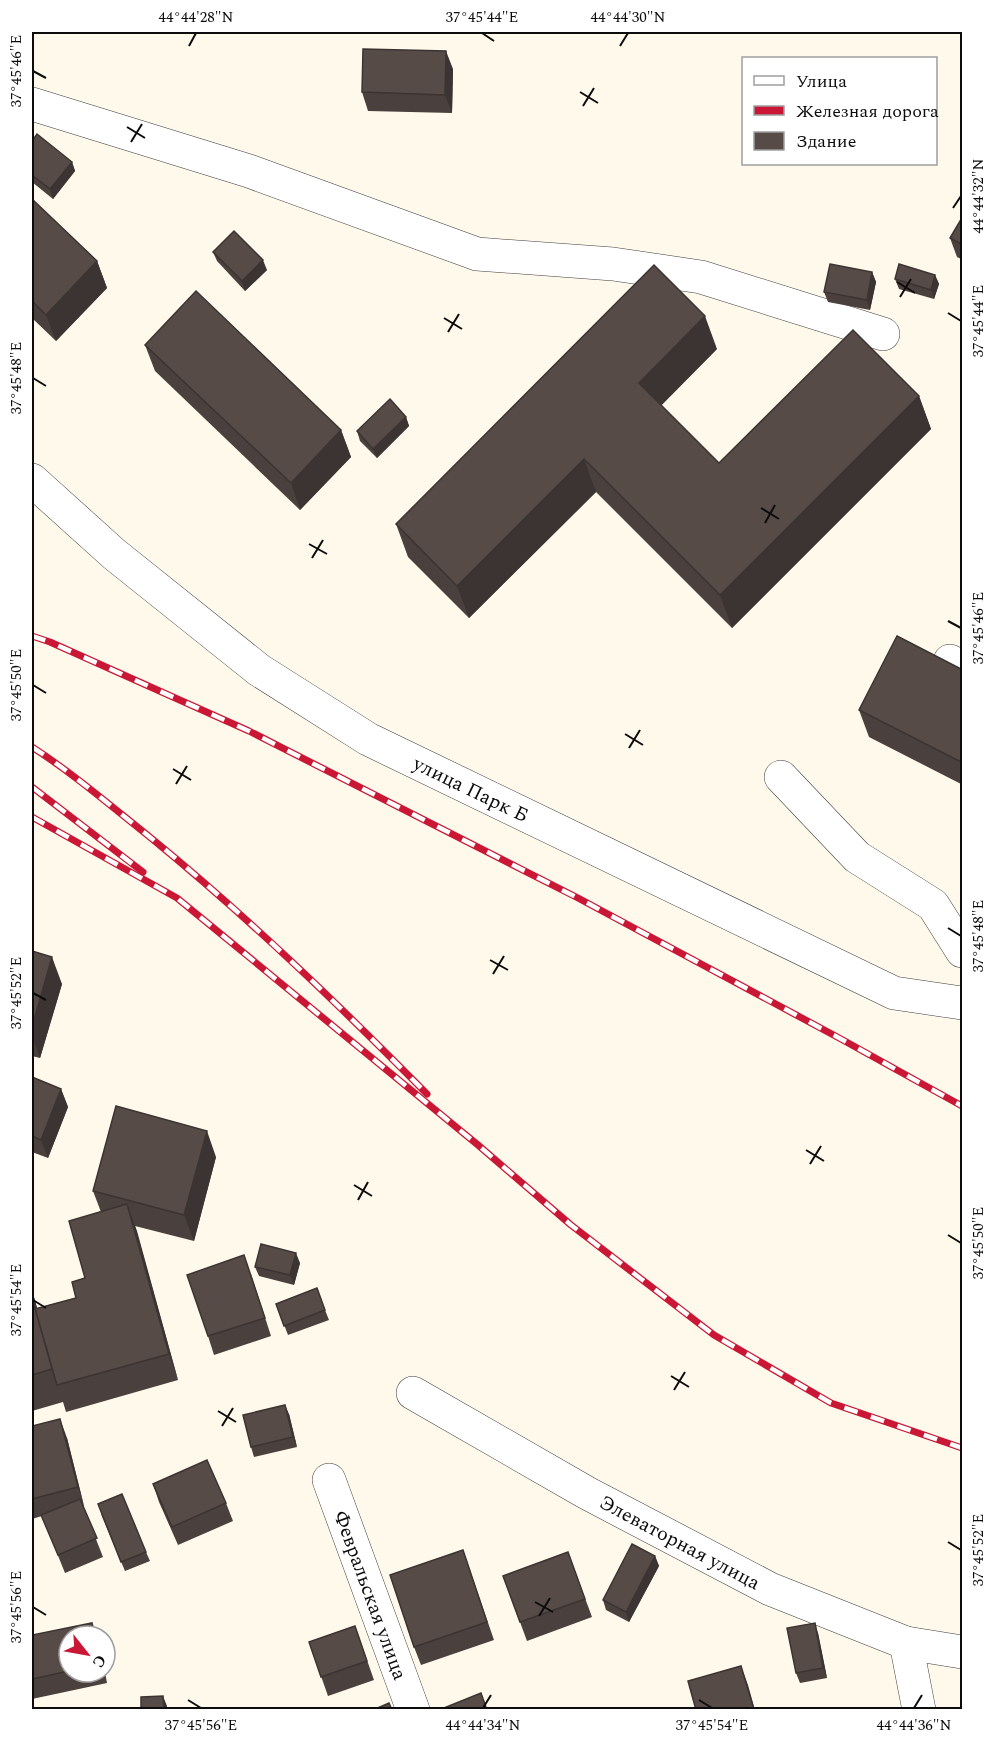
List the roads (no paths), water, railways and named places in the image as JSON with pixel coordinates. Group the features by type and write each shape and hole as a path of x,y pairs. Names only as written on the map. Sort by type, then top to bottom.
{"street":[{"path":"32,104 249,171 477,254 613,264 701,277 883,334"},
{"name":"улица Парк Б","path":"32,480 114,554 259,670 368,739 894,993 963,1003"},
{"path":"780,777 857,857 933,905 963,951"},
{"name":"Элеваторная улица","path":"413,1393 587,1493 770,1589 906,1643 963,1652"},
{"name":"Февральская улица","path":"329,1480 413,1710"},
{"path":"906,1643 919,1710"}],"railway":[{"path":"32,636 249,731 578,898 962,1106"},
{"path":"32,747 93,791 223,899 427,1094"},
{"path":"32,787 143,872"},
{"path":"32,817 177,898 478,1145 571,1225 714,1335 831,1403 962,1448"}]}
